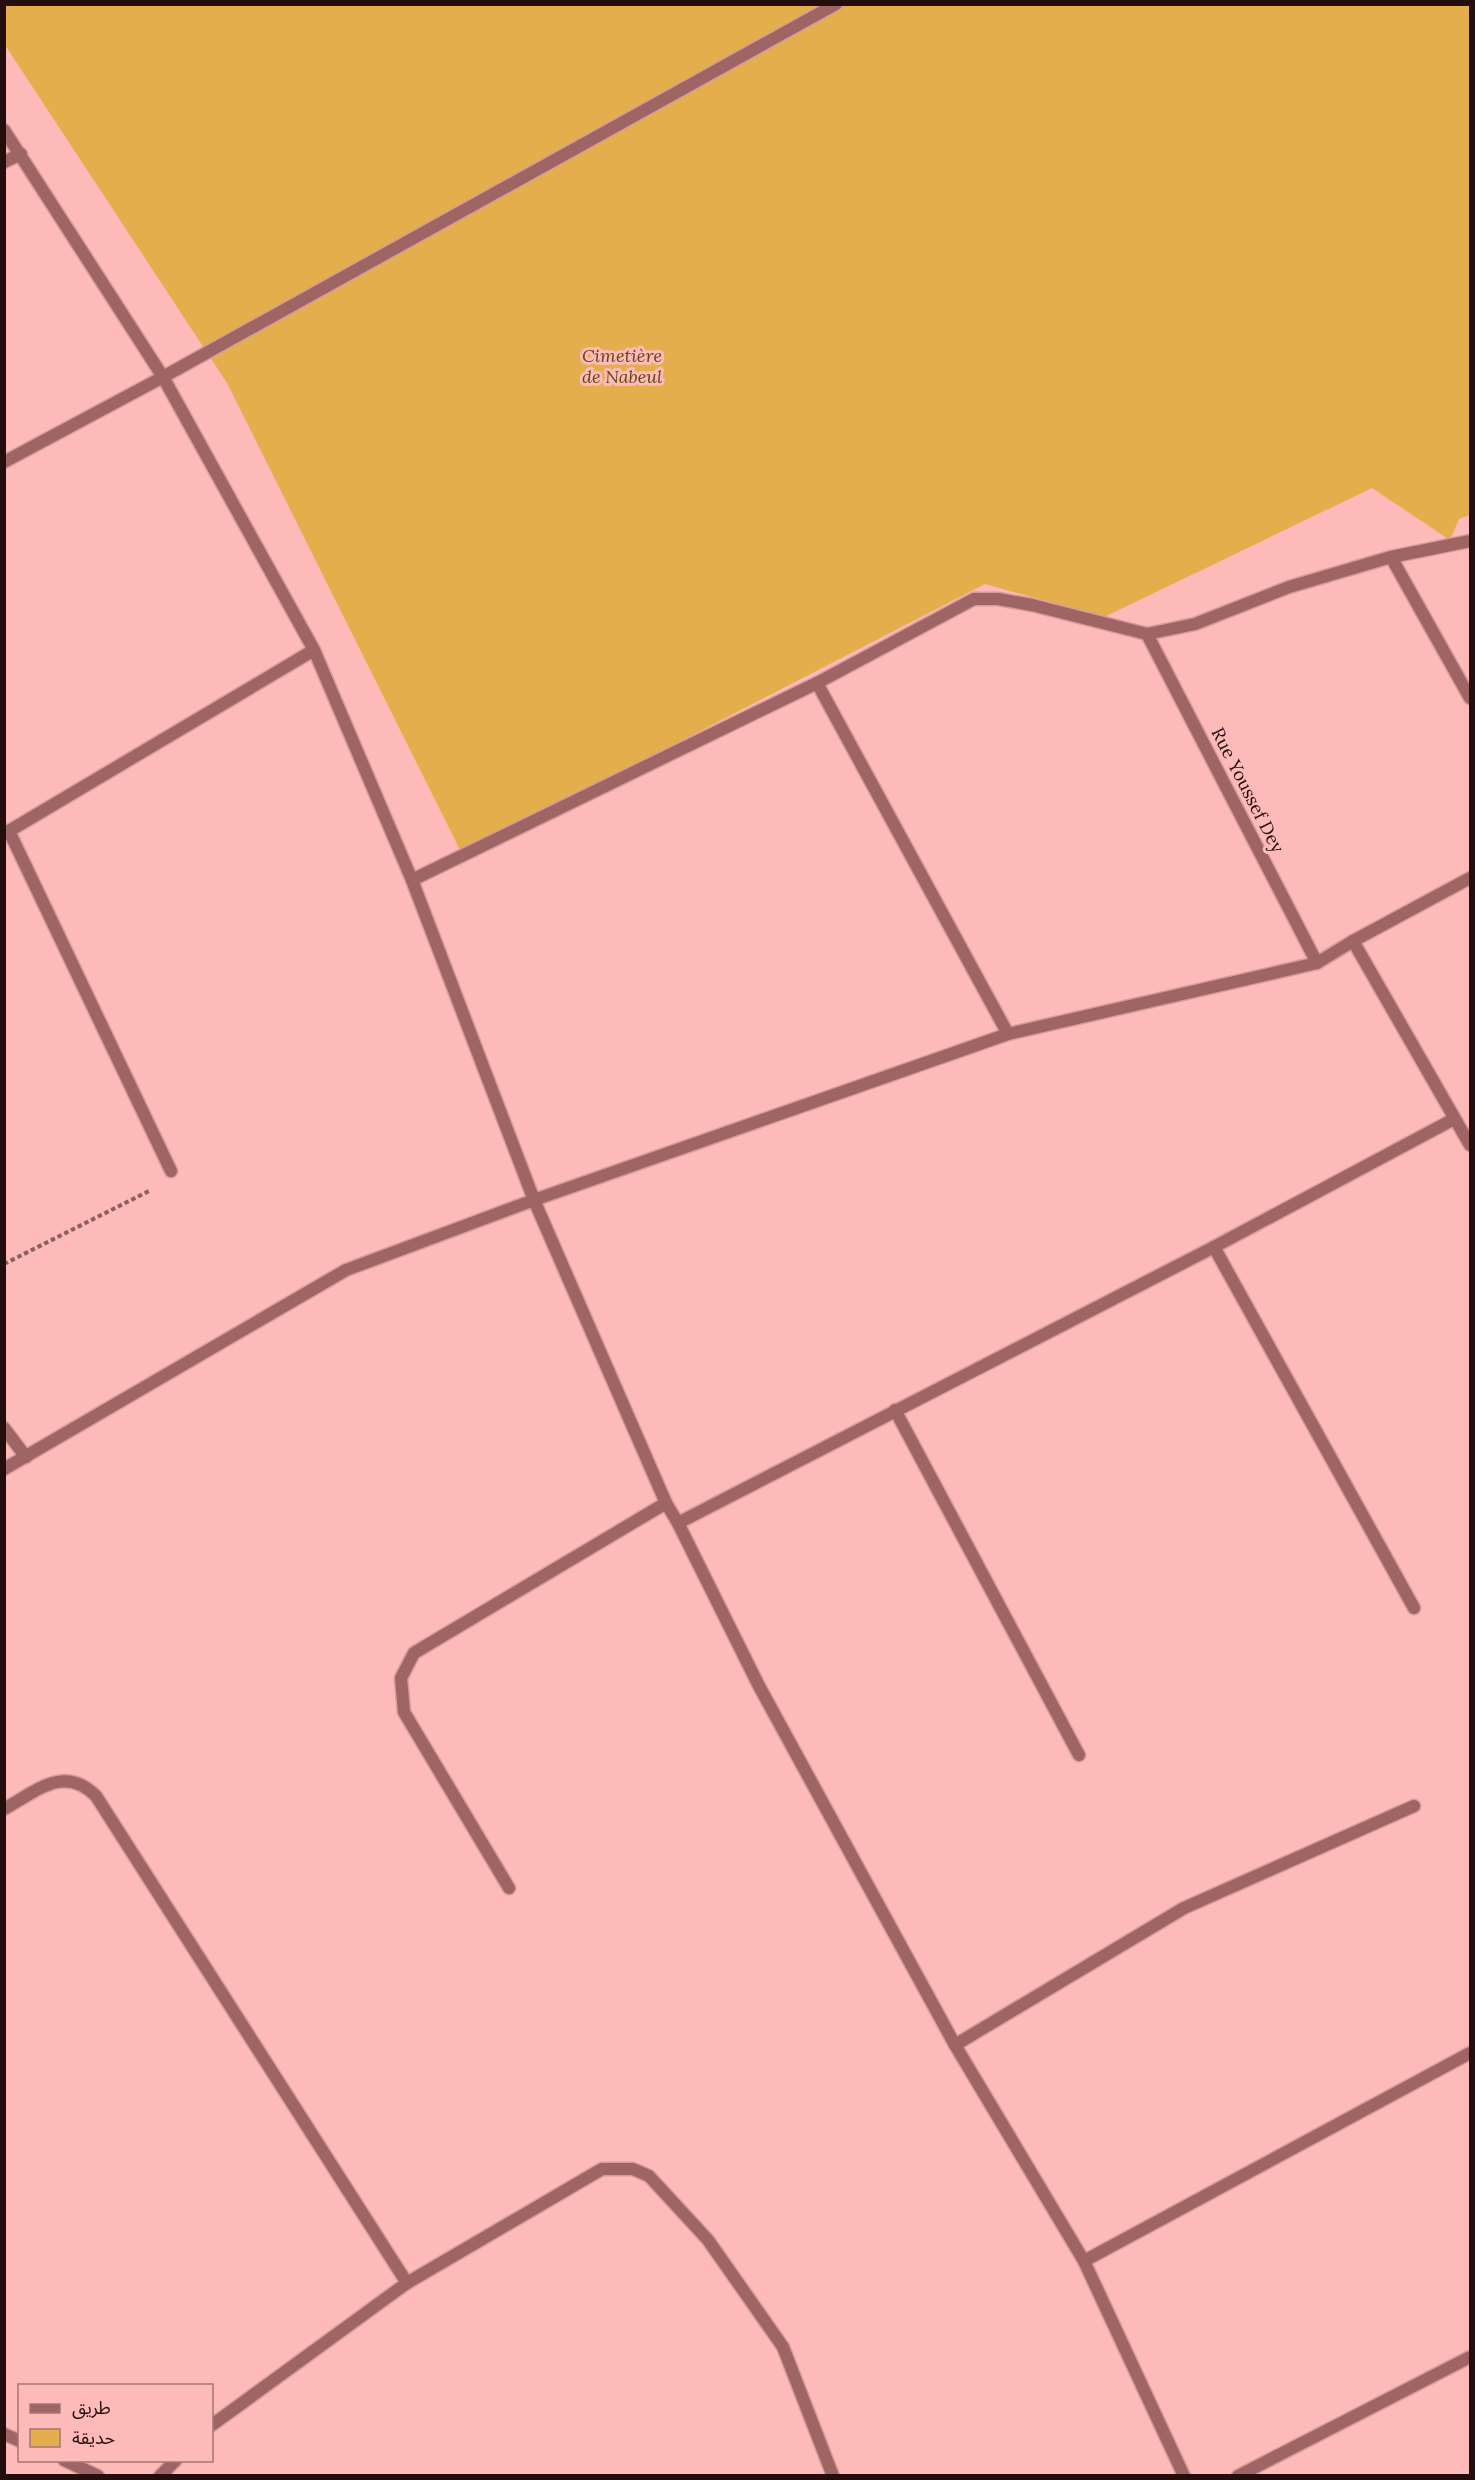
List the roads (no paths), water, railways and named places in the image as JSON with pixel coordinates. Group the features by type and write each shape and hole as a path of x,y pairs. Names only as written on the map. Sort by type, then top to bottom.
{"street":[{"path":"4,462 163,377 836,4"},
{"path":"4,130 163,377 314,650 412,880 534,1200 611,1383 666,1503 759,1686 955,2045 1084,2260 1184,2475"},
{"path":"4,162 21,154"},
{"path":"412,880 817,683 974,599 998,599 1032,605 1147,634 1195,624 1289,587 1391,557 1470,541"},
{"path":"1391,557 1470,698"},
{"name":"Rue Youssef Dey","path":"1147,634 1317,963"},
{"path":"171,1171 7,833 314,650"},
{"path":"817,683 1008,1034"},
{"path":"4,1469 346,1270 534,1200 1008,1034 1317,963 1470,878"},
{"path":"1353,941 1470,1145"},
{"path":"678,1523 1214,1247 1454,1119"},
{"path":"1214,1247 1414,1608"},
{"path":"895,1410 1079,1755"},
{"path":"4,1428 26,1457"},
{"path":"509,1888 404,1712 401,1678 414,1653 666,1503"},
{"path":"4,1809 54,1781 78,1782 85,1785 96,1796 407,2283"},
{"path":"955,2045 1184,1908 1414,1806"},
{"path":"1084,2260 1470,2053"},
{"path":"213,2424 407,2283 602,2169 633,2169 649,2176 708,2240 783,2348 833,2475"},
{"path":"1238,2475 1470,2357"},
{"path":"4,2434 18,2440"},
{"path":"69,2462 98,2475"},
{"path":"160,2475 174,2462"}],"park label":[{"name":"Cimetière de Nabeul","path":"622,365"}]}
